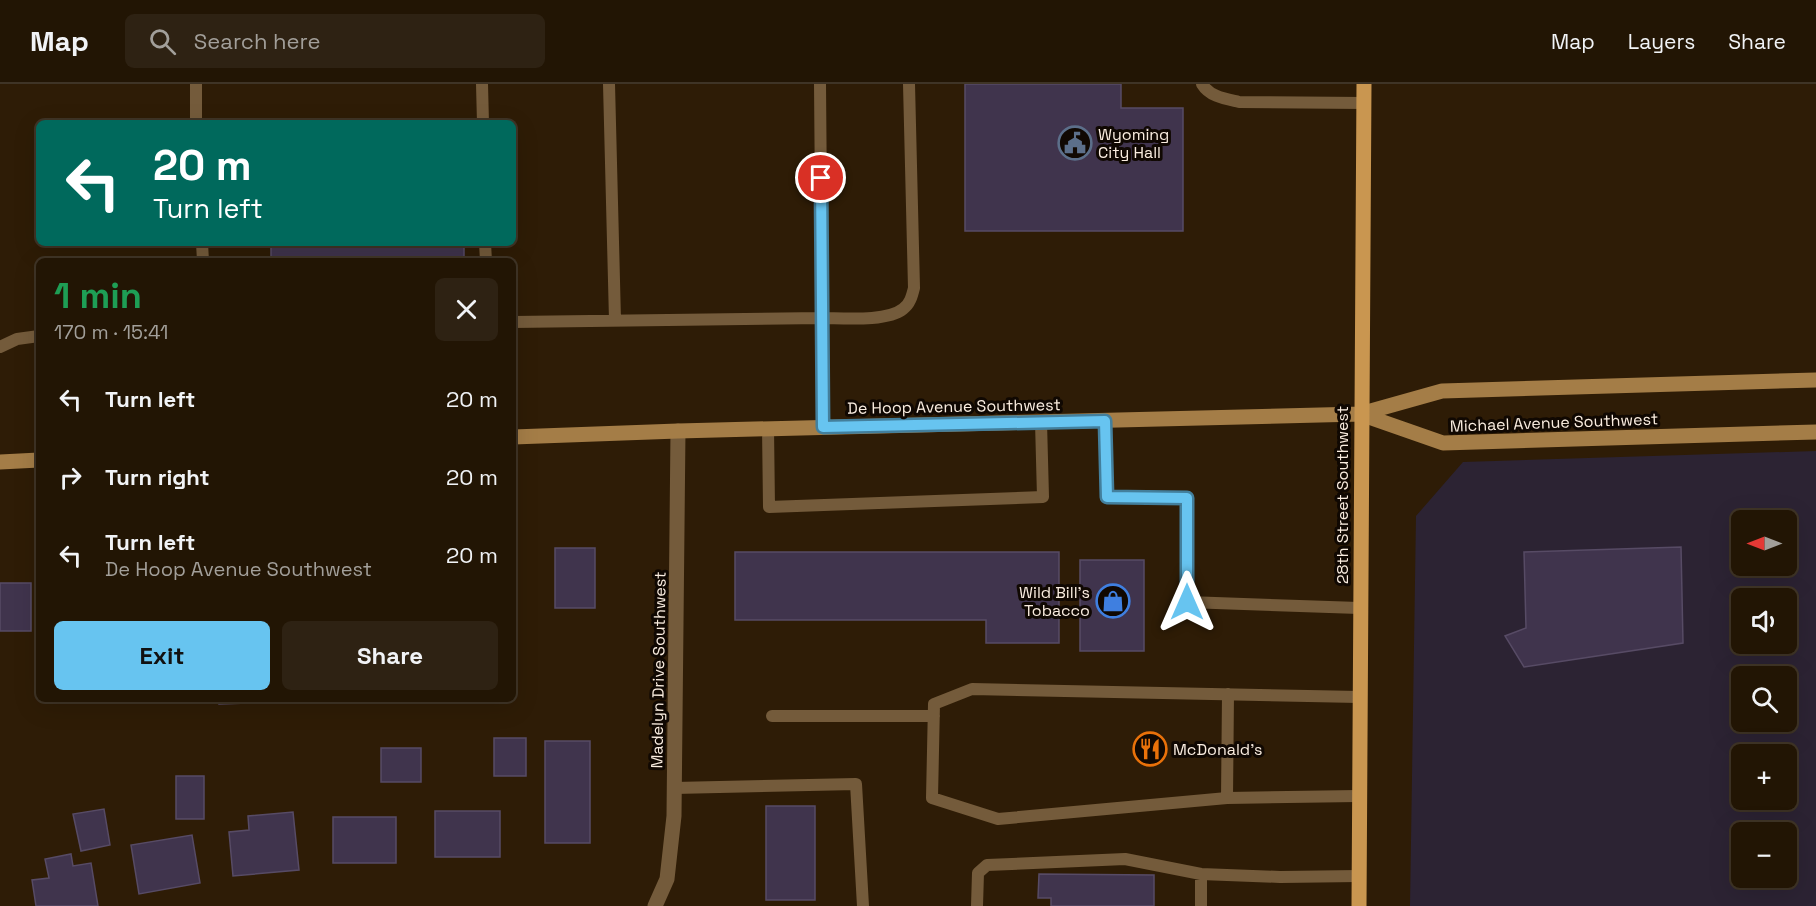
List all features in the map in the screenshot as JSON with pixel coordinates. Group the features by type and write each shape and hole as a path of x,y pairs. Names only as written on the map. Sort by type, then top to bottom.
{"main road":[{"name":"28th Street Southwest","path":"1359,906 1360,414 1364,84"}],"street":[{"name":"Michael Avenue Southwest","path":"1360,414 1442,391 1816,380"},
{"name":"Michael Avenue Southwest","path":"1360,414 1443,443 1816,432"},
{"name":"De Hoop Avenue Southwest","path":"516,437 768,428 1360,414"},
{"name":"Madelyn Drive Southwest","path":"655,906 667,879 674,816 678,431"},
{"path":"0,462 36,460"}],"lane":[{"path":"196,84 196,120"},
{"path":"482,84 483,120"},
{"path":"609,84 615,320"},
{"path":"820,84 823,427"},
{"path":"516,322 822,318 893,315 904,309 911,299 914,288 909,84"},
{"path":"1202,84 1206,90 1221,98 1239,102 1364,103"},
{"path":"0,347 17,339 36,336"},
{"path":"1105,421 1107,497 1187,498 1187,602 1359,608"},
{"path":"768,428 769,507 1043,497 1041,422"},
{"path":"1358,796 1227,798 998,819 932,798 934,704 972,689 1359,698"},
{"path":"1227,798 1228,694"},
{"path":"772,716 934,716"},
{"path":"674,788 856,784 862,906"},
{"path":"977,906 978,873 987,865 1125,859 1201,874 1280,877 1359,876"},
{"path":"1201,874 1201,906"}],"shaded area":[{"path":"1816,451 1816,906 1410,906 1416,516 1463,462"}],"building":[{"path":"965,84 1121,84 1121,108 1183,108 1183,231 965,231"},
{"path":"271,246 464,246 464,258 271,258"},
{"path":"1681,547 1683,643 1524,667 1505,636 1526,628 1524,552"},
{"path":"555,548 595,548 595,608 555,608"},
{"path":"735,552 1059,552 1059,643 986,643 986,620 735,620"},
{"path":"1080,560 1144,560 1144,651 1080,651"},
{"path":"0,583 31,583 31,631 0,631"},
{"path":"219,702 248,702 248,703 219,704"},
{"path":"494,738 526,738 526,776 494,776"},
{"path":"545,741 590,741 590,843 545,843"},
{"path":"381,748 421,748 421,782 381,782"},
{"path":"176,776 204,776 204,819 176,819"},
{"path":"766,806 815,806 815,900 766,900"},
{"path":"104,809 110,845 81,851 73,814"},
{"path":"435,811 500,811 500,857 435,857"},
{"path":"293,812 299,870 233,876 229,832 249,830 248,816"},
{"path":"333,817 396,817 396,863 333,863"},
{"path":"192,835 200,883 139,894 131,845"},
{"path":"71,854 73,866 91,863 98,906 36,906 32,880 49,878 45,859"},
{"path":"1039,874 1154,875 1154,906 1051,906 1051,898 1038,898"}],"place":[{"name":"Wyoming City Hall","path":"1075,143"},
{"name":"Wild Bill's Tobacco","path":"1113,601"},
{"name":"McDonald's","path":"1150,749"}],"route":[{"path":"821,178 823,427 1105,421 1107,497 1187,498 1187,602"}]}
